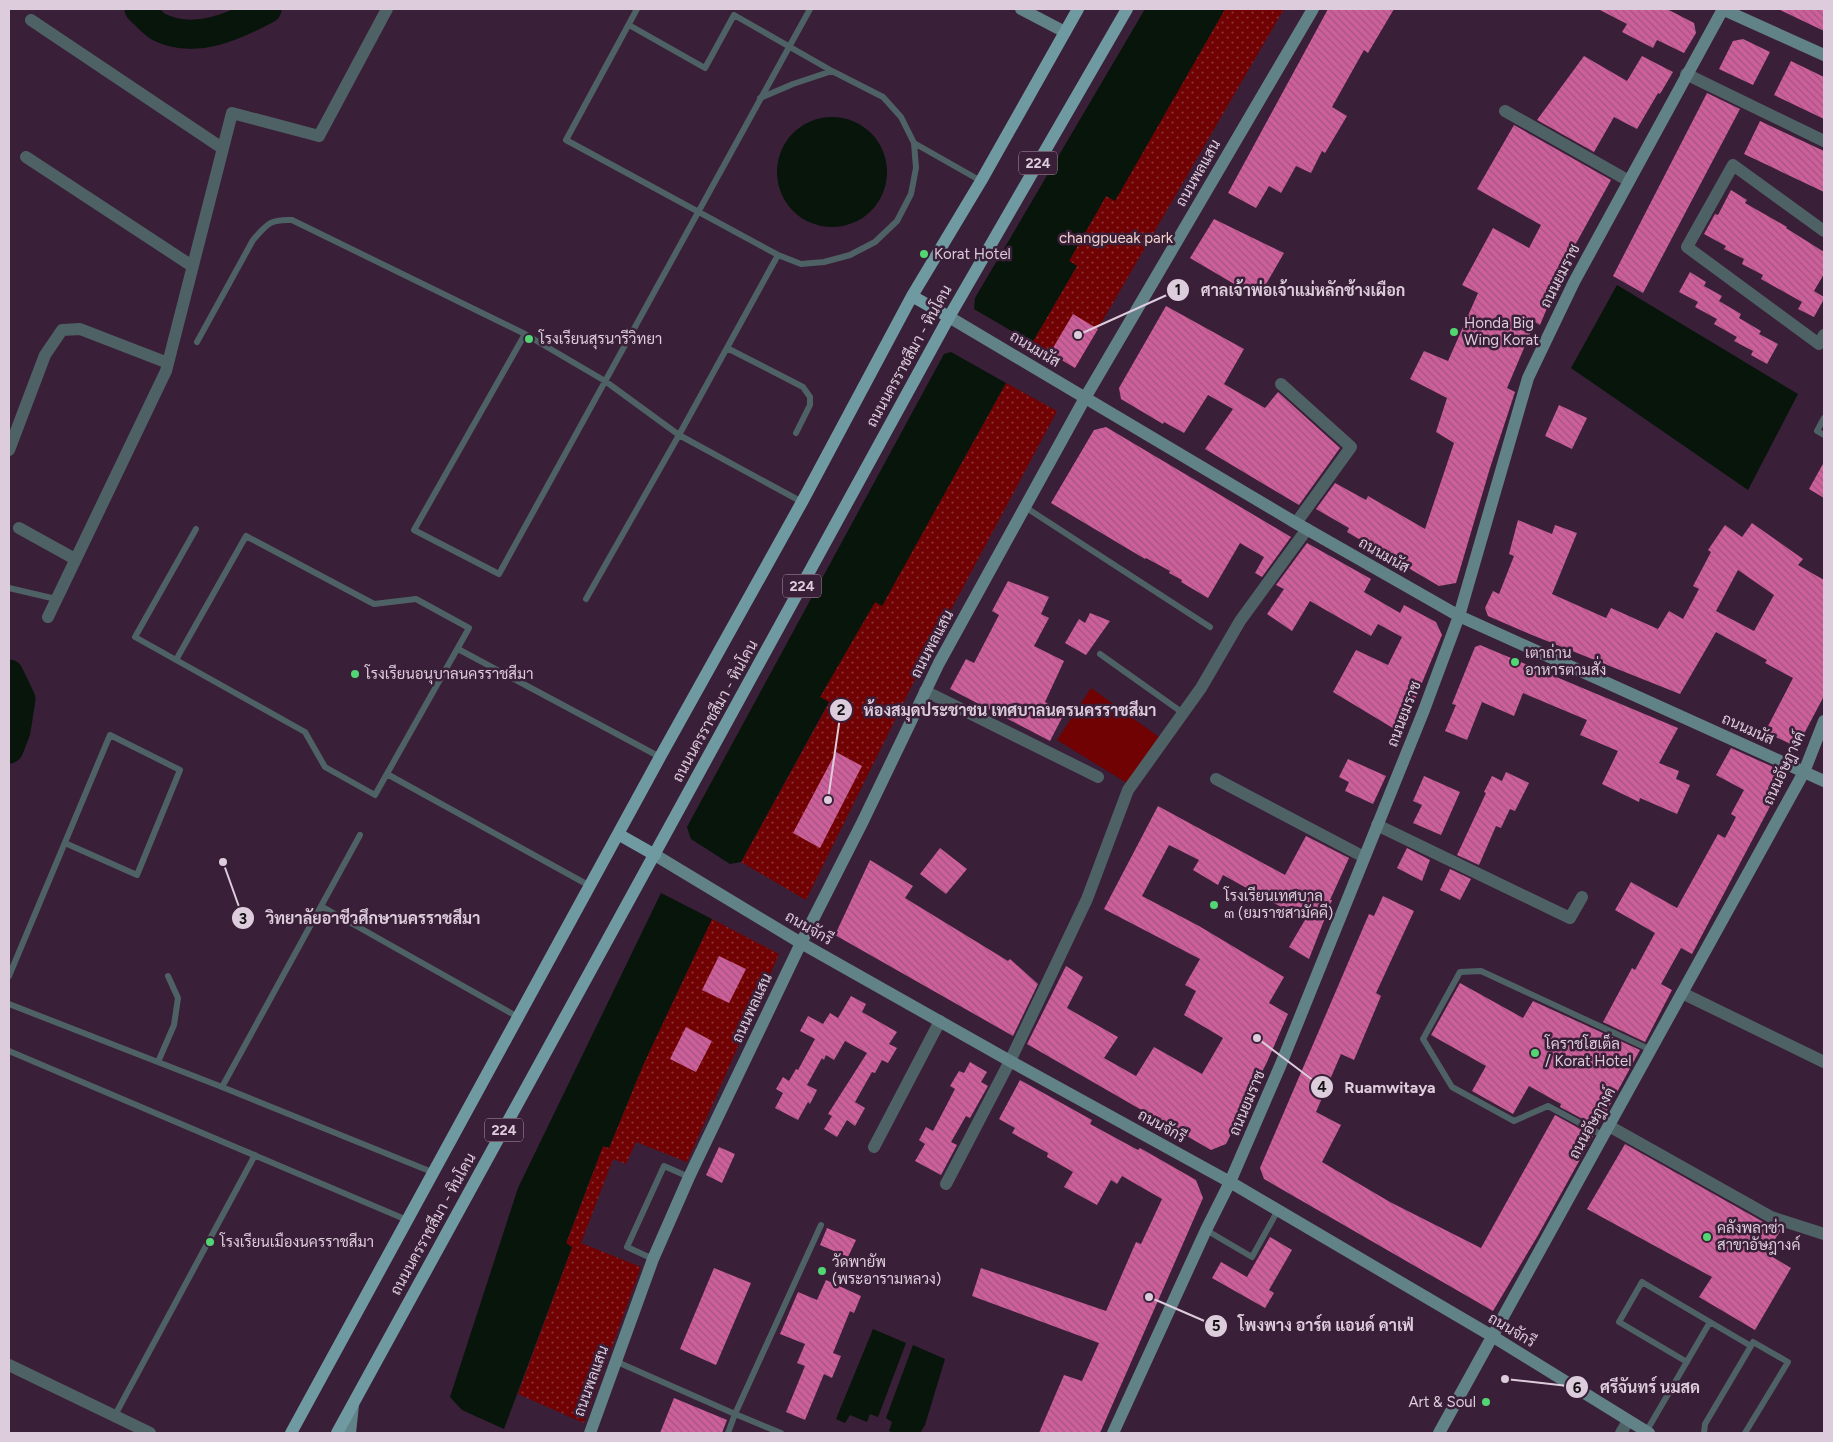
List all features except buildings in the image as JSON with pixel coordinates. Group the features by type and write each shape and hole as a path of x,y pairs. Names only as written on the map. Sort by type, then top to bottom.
{"main road":[{"name":"ถนนนครราชสีมา - หินโคน","path":"291,1433 432,1172 802,502 912,296 981,181 1078,9"},
{"name":"ถนนนครราชสีมา - หินโคน","path":"337,1433 949,317 1127,9"},
{"path":"912,296 949,317"},
{"path":"618,834 655,855"}],"street":[{"path":"48,616 162,380 232,113 319,136 387,9"},
{"path":"1021,9 1065,32"},
{"name":"ถนนพลแสน","path":"590,1433 653,1259 689,1177 801,943 862,823 939,663 1085,398 1313,9"},
{"path":"1723,9 1824,55"},
{"name":"ถนนยมราช","path":"1113,1433 1230,1182 1281,1064 1377,825 1459,616 1528,378 1574,282 1723,9"},
{"path":"31,20 222,148"},
{"path":"1686,74 1824,141"},
{"path":"1506,111 1629,181"},
{"path":"26,157 192,266"},
{"path":"1824,232 1733,165 1687,247 1819,344 1824,335"},
{"name":"ถนนมนัส","path":"949,317 1301,526 1459,616 1824,781"},
{"path":"9,450 45,355 62,330 80,329 168,363"},
{"path":"946,1184 1010,1062 1087,899 1128,790 1200,688 1240,621 1351,447 1281,384"},
{"path":"19,528 75,559"},
{"path":"925,691 1098,778"},
{"name":"ถนนอัษฎางค์","path":"1439,1433 1804,772 1824,721"},
{"path":"1216,779 1364,857"},
{"path":"1377,825 1570,918 1582,897"},
{"name":"ถนนจักรี","path":"655,855 801,943 1010,1062 1230,1182 1492,1336 1648,1433"},
{"path":"1682,993 1824,1062"},
{"path":"874,1147 940,1021"},
{"path":"1606,1131 1771,1218 1824,1234"},
{"path":"9,1365 150,1433"},
{"path":"350,1433 353,1405"},
{"path":"1621,1433 1628,1421"}],"lane":[{"path":"629,25 705,68 734,16 832,71 883,97 901,117 914,143 916,168 911,194 897,221 875,242 850,255 824,262 801,264 778,255 698,213 566,140 629,25 638,9"},
{"path":"525,334 414,530 499,574 810,9"},
{"path":"760,98 793,84 832,71"},
{"path":"914,143 981,181"},
{"path":"197,342 253,240 265,226 276,219 292,220 525,334 605,381 679,436 802,502"},
{"path":"586,600 679,436 778,255"},
{"path":"727,348 803,387 810,397 810,405 796,433"},
{"path":"1824,418 1817,430 1824,435"},
{"path":"1025,507 1210,627"},
{"path":"176,660 246,536 374,604 416,599 469,628 375,795 325,767 305,732 176,660 135,637 196,529"},
{"path":"9,588 56,599"},
{"path":"458,649 660,757"},
{"path":"1100,654 1183,713"},
{"path":"9,976 110,735 180,770 137,875 65,844"},
{"path":"387,774 590,886"},
{"path":"222,1087 360,835"},
{"path":"321,906 518,1017"},
{"path":"1606,1131 1548,1106 1514,1121 1452,1087 1423,1039 1460,972 1481,971 1651,1050"},
{"path":"158,1062 174,1025 178,998 168,976"},
{"path":"9,1004 432,1172"},
{"path":"9,1051 407,1220"},
{"path":"114,1417 255,1155"},
{"path":"653,1259 627,1247 664,1166 689,1177"},
{"path":"1206,1230 1252,1257 1278,1210"},
{"path":"728,1433 822,1225"},
{"path":"1687,1362 1619,1322 1642,1282 1751,1346"},
{"path":"1648,1433 1710,1322"},
{"path":"1704,1433 1705,1424 1753,1342 1788,1362 1745,1433"},
{"path":"616,1361 781,1433"}],"green space":[{"name":"changpueak park","path":"1225,9 1284,9 1075,368 1032,343 1077,266 1069,261 1106,196 1115,200"},
{"path":"1006,383 1057,411 927,655 806,900 741,862 829,703 820,697 875,601 882,605"},
{"path":"1091,688 1159,737 1127,783 1057,740"},
{"path":"712,919 779,954 687,1162 636,1142 626,1164 613,1159 581,1243 641,1267 584,1423 518,1394 572,1247 566,1244 603,1146 609,1148 644,1063"}],"shaded area":[{"path":"1145,9 1225,9 1115,201 1106,196 1069,261 1077,266 1032,343 974,309 975,298"},
{"path":"832,117 853,121 871,133 883,151 887,172 883,193 871,211 853,223 832,227 811,223 793,211 781,193 777,172 781,151 793,133 811,121"},
{"path":"1617,285 1798,394 1748,490 1571,368"},
{"path":"951,352 1006,383 882,606 875,602 820,697 829,702 741,862 730,864 691,839 687,827 944,354"},
{"path":"661,893 712,919 644,1063 609,1148 603,1146 566,1243 572,1247 504,1429 462,1410 450,1397 518,1188"},
{"path":"873,1329 906,1343 878,1417 870,1414 867,1422 850,1415 845,1423 836,1419"},
{"path":"913,1345 945,1359 925,1425 920,1433 894,1433 889,1431 892,1422 886,1418"}],"waterway":[{"path":"139,9 159,27 187,34 201,34 228,27 267,9"},
{"path":"9,674 21,699 16,731 9,749"}],"place":[{"name":"Korat Hotel","path":"924,254"},
{"name":"Honda Big Wing Korat","path":"1454,332"},
{"name":"ศาลเจ้าพ่อเจ้าแม่หลักช้างเผือก","path":"1078,335"},
{"name":"โรงเรียนสุรนารีวิทยา","path":"529,339"},
{"name":"เตาถ่าน อาหารตามสั่ง","path":"1515,662"},
{"name":"โรงเรียนอนุบาลนครราชสีมา","path":"355,674"},
{"name":"ห้องสมุดประชาชน เทศบาลนครนครราชสีมา","path":"828,800"},
{"name":"วิทยาลัยอาชีวศึกษานครราชสีมา","path":"223,862"},
{"name":"โรงเรียนเทศบาล ๓ (ยมราชสามัคคี)","path":"1214,905"},
{"name":"Ruamwitaya","path":"1257,1038"},
{"name":"โคราชโฮเต็ล / Korat Hotel","path":"1535,1053"},
{"name":"คลังพลาซ่า สาขาอัษฎางค์","path":"1707,1237"},
{"name":"โรงเรียนเมืองนครราชสีมา","path":"210,1242"},
{"name":"วัดพายัพ (พระอารามหลวง)","path":"822,1271"},
{"name":"โพงพาง อาร์ต แอนด์ คาเฟ่","path":"1149,1297"},
{"name":"ศรีจันทร์ นมสด","path":"1505,1379"},
{"name":"Art & Soul","path":"1486,1402"}]}
